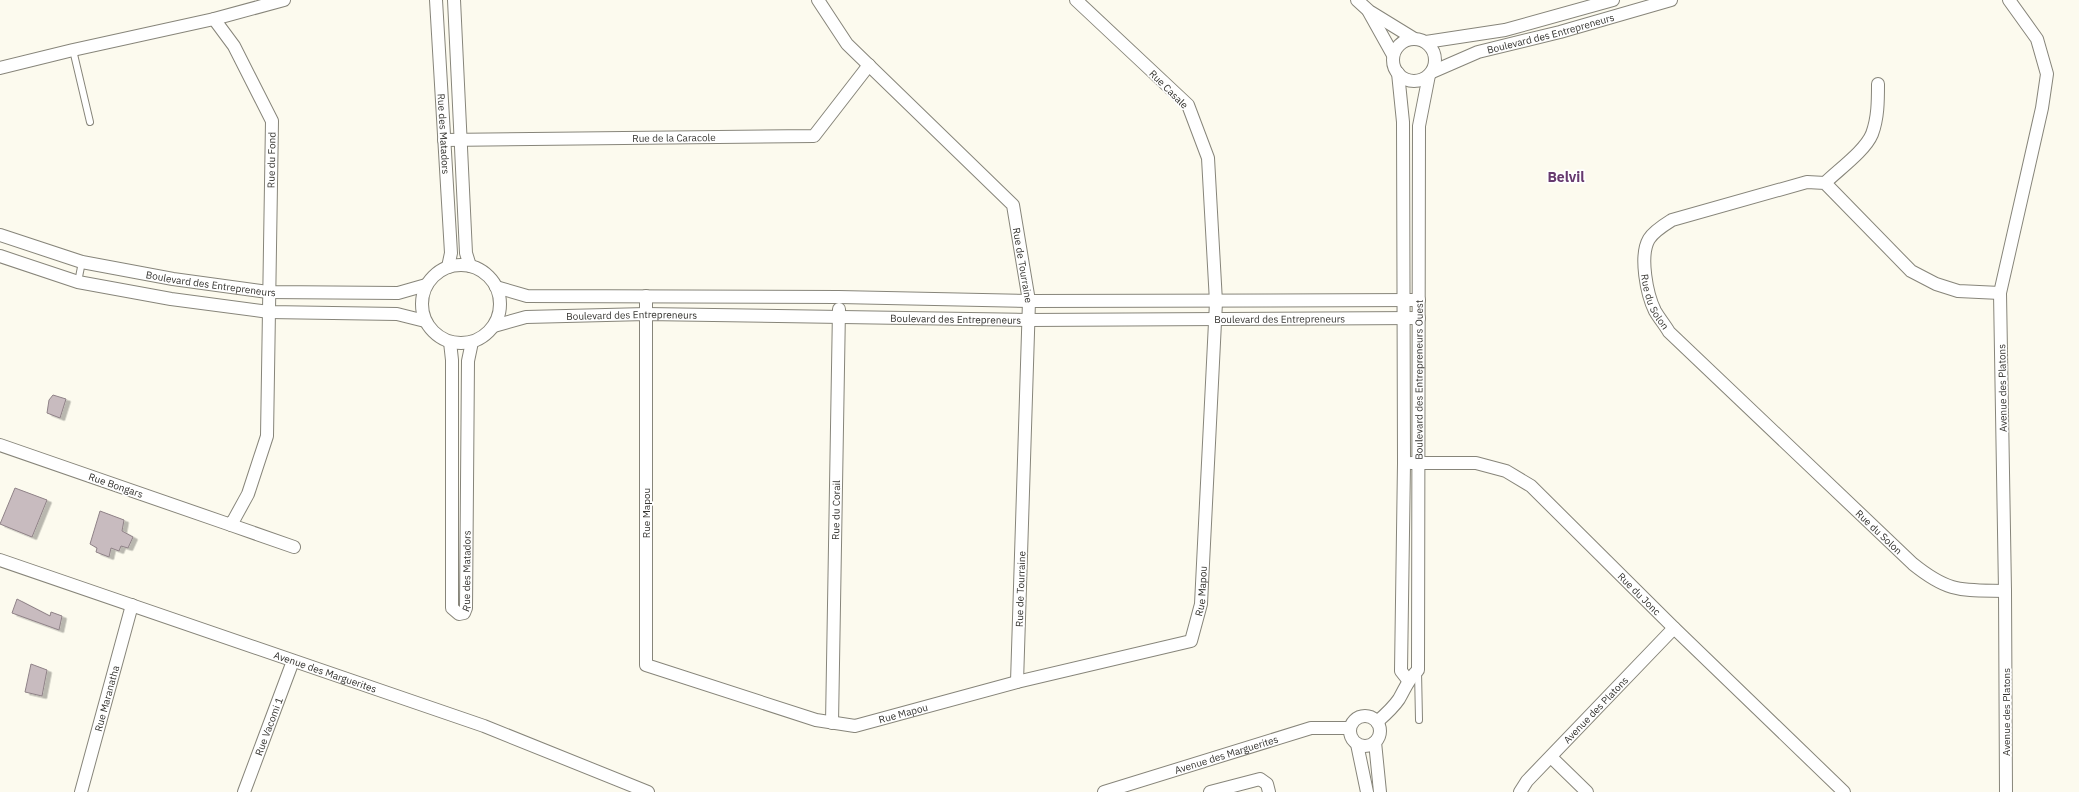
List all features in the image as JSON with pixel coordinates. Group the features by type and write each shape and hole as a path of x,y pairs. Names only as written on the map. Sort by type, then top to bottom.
{"street":[{"path":"0,68 73,50 214,20 284,0"},
{"name":"Rue des Matadors","path":"436,0 451,253 448,266"},
{"name":"Rue des Matadors","path":"454,0 466,253 470,266"},
{"name":"Rue de Tourraine","path":"818,0 847,44 1013,205 1029,301 1017,682"},
{"name":"Rue Casale","path":"1076,0 1188,106 1208,158 1216,302"},
{"path":"1357,0 1369,11 1393,55 1394,68 1398,73"},
{"name":"Boulevard des Entrepreneurs","path":"1369,11 1413,38 1426,42 1506,30 1613,0"},
{"name":"Avenue des Platons","path":"2006,792 2005,591 2000,293 2042,108 2047,74 2036,39 2009,0"},
{"name":"Boulevard des Entrepreneurs","path":"1398,73 1410,81 1420,80 1478,52 1508,46 1664,1"},
{"name":"Rue du Fond","path":"214,20 234,46 272,121 268,292"},
{"path":"1506,30 1508,46"},
{"path":"1393,55 1402,41 1413,38"},
{"path":"1426,42 1430,45 1435,55 1430,74"},
{"name":"Rue de la Caracole","path":"444,140 460,138 814,136 869,65"},
{"name":"Boulevard des Entrepreneurs Ouest","path":"1398,73 1403,122 1404,301 1404,463 1401,671 1408,680"},
{"name":"Boulevard des Entrepreneurs Ouest","path":"1418,670 1419,126 1430,74"},
{"path":"1878,84 1877,116 1871,135 1861,148 1825,183 1911,271 1936,284 1958,291 2000,293"},
{"name":"Rue du Solon","path":"1825,183 1807,182 1672,220 1659,228 1649,239 1644,253 1644,272 1655,311 1669,332 1689,353 1918,568 1933,580 1948,588 2005,591"},
{"name":"Boulevard des Entrepreneurs","path":"0,235 82,262 173,279 268,292 398,293 426,285"},
{"name":"Boulevard des Entrepreneurs","path":"0,256 78,282 171,299 269,312 397,314 425,321"},
{"path":"448,266 470,266 488,276 496,287 500,307 494,326 480,339 472,342 450,342 435,334 425,321 421,303 426,285 438,272 448,266"},
{"name":"Boulevard des Entrepreneurs","path":"496,287 527,296 839,297 1029,301 1216,302 1419,300"},
{"path":"231,525 248,494 267,436 268,292"},
{"name":"Rue Mapou","path":"646,296 646,665 816,720 855,726 1017,682 1191,641 1202,604 1216,302"},
{"name":"Rue du Corail","path":"832,723 839,297"},
{"name":"Boulevard des Entrepreneurs","path":"494,326 526,317 646,314 1028,320 1419,318"},
{"name":"Rue des Matadors","path":"450,342 452,360 452,608 459,614 464,613 466,608 468,361 472,342"},
{"name":"Rue Bongars","path":"0,445 294,547"},
{"name":"Rue du Jonc","path":"1404,463 1476,463 1506,471 1531,486 1674,628 1844,792"},
{"name":"Avenue des Marguerites","path":"0,560 484,726 648,792"},
{"name":"Rue Maranatha","path":"80,792 132,605"},
{"name":"Avenue des Platons","path":"1520,792 1527,781 1674,628"},
{"name":"Rue Vacomi 1","path":"244,792 293,661"},
{"path":"1377,722 1391,709 1399,698 1408,680 1418,670"},
{"path":"1367,792 1357,744 1353,740 1350,728 1358,717 1365,716 1371,717 1377,722 1379,732 1375,742 1380,792"},
{"name":"Avenue des Marguerites","path":"1110,791 1311,728 1350,728"},
{"path":"1357,744 1369,745 1375,742"},
{"path":"1551,757 1587,792"},
{"path":"1210,792 1260,779 1267,784 1269,792"}],"lane":[{"path":"73,50 90,122"},
{"path":"78,282 82,262"},
{"path":"1418,670 1419,720"}],"building":[{"path":"53,395 66,399 60,418 47,413 49,400"},
{"path":"15,488 47,500 32,537 0,524"},
{"path":"100,511 124,520 122,531 133,537 128,548 121,546 119,551 111,548 109,557 96,552 97,548 90,544"},
{"path":"17,599 50,616 51,612 62,616 59,630 12,613"},
{"path":"31,664 47,670 42,696 25,692"}],"district":[{"name":"Belvil","path":"1566,177"}]}
